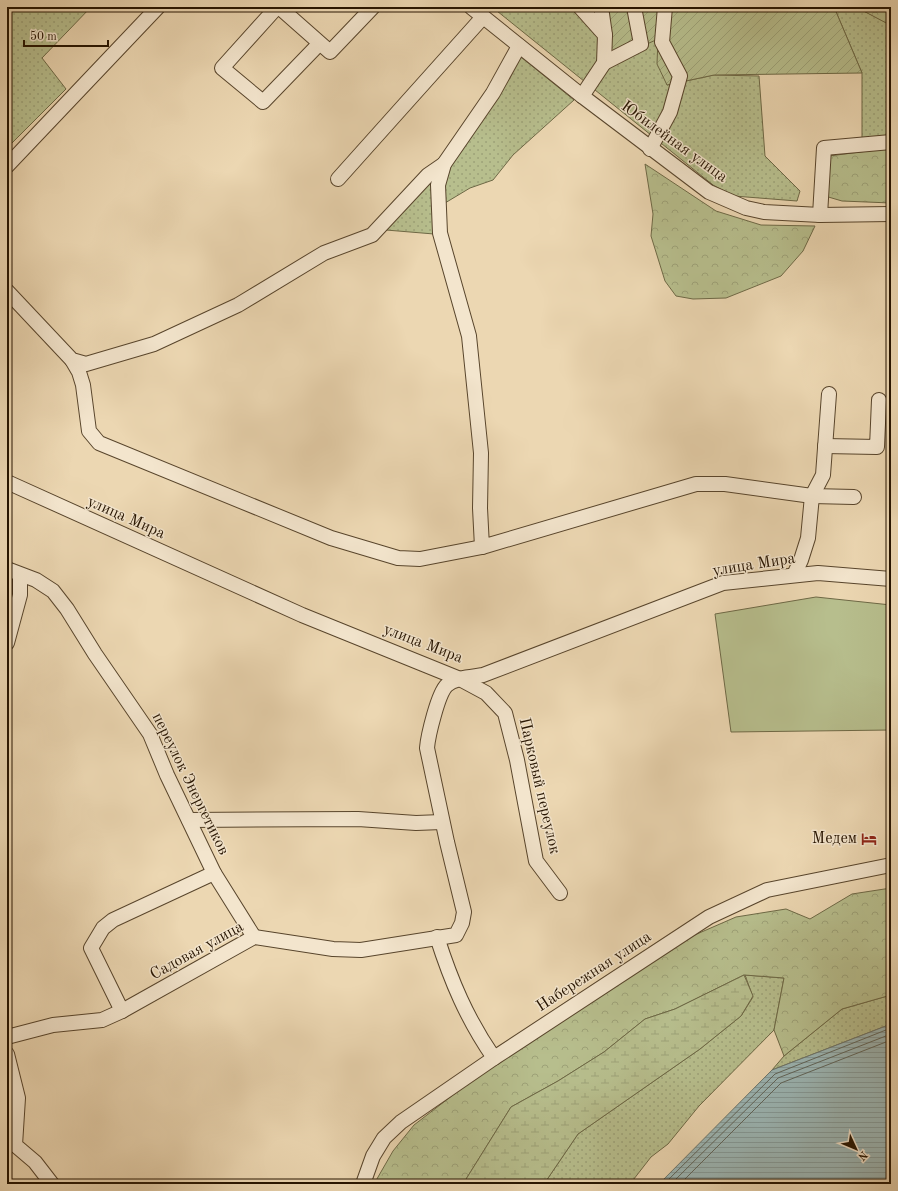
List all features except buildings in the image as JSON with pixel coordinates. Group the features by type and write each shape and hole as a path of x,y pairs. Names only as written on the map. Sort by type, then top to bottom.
{"street":[{"path":"7,166 158,7"},
{"path":"319,44 263,102 222,68 278,7 330,52 373,7"},
{"name":"Юбилейная улица","path":"471,7 650,149 709,192 746,208 764,212 820,215 891,214"},
{"path":"580,7 606,35"},
{"path":"582,96 604,62 606,35 601,7"},
{"path":"604,62 641,44 634,7"},
{"path":"650,149 670,112 680,76 662,42 665,7"},
{"path":"338,179 483,17"},
{"path":"482,548 480,453 469,336 440,233 438,185 444,164 492,94 519,46"},
{"path":"820,215 824,148 891,142"},
{"path":"72,360 86,364 154,344 238,305 324,253 372,235 428,175 444,164"},
{"path":"7,292 72,360 79,372 83,385 89,431 99,443 331,538 398,558 420,559 482,548 696,484 725,484 812,496 854,497"},
{"path":"794,575 801,560 808,538 812,496 823,475 829,394"},
{"path":"825,446 877,447 879,400"},
{"name":"улица Мира","path":"7,482 302,615 460,678 483,675 724,583 818,573 891,579"},
{"path":"7,643 20,595 13,572"},
{"name":"переулок Энергетиков","path":"13,572 36,580 53,591 67,609 95,654 150,734 167,775 214,873 254,937"},
{"path":"189,820 358,819 416,823 442,822 429,763 428,734 446,686 460,678"},
{"name":"Парковый переулок","path":"460,678 486,693 505,713 517,760 536,861 560,893"},
{"name":"Садовая улица","path":"7,1037 53,1025 102,1020 122,1011 254,937 333,949 361,950 456,935 462,923 464,912 442,822"},
{"name":"Набережная улица","path":"363,1184 373,1156 384,1138 401,1122 494,1058 709,917 767,890 891,865"},
{"path":"122,1011 90,948 103,928 113,920 214,873"},
{"path":"437,937 450,980 476,1033 494,1058"},
{"path":"7,1054 18,1098 11,1144 35,1162 52,1184"}],"green space":[{"path":"7,7 91,7 42,58 66,89 7,148"},
{"path":"492,7 577,7 658,39 667,85 714,75 759,76 765,156 800,191 797,201 734,196 713,185"},
{"path":"577,7 834,7 862,73 714,75 667,85 657,64 658,39 616,58"},
{"path":"834,7 856,7 891,25 891,148 860,152 862,140 862,73"},
{"path":"856,7 891,7 891,25 890,25"},
{"path":"516,53 574,100 513,155 493,180 470,188 445,203 434,234 374,229 438,162"},
{"path":"891,148 891,203 842,201 825,196 829,156"},
{"path":"645,164 716,211 761,225 815,226 803,251 781,276 726,298 693,299 676,296 665,281 651,236 653,214"},
{"path":"816,597 891,605 891,730 731,732 715,614"},
{"path":"891,888 891,995 842,1009 784,1056 774,1030 784,978 744,975 675,1009 645,1019 604,1052 558,1081 511,1107 463,1184 374,1184 393,1151 414,1125 506,1054 690,937 736,917 786,909 810,919 852,894"},
{"path":"744,975 753,996 741,1016 700,1049 578,1134 544,1184 463,1184 511,1107 558,1081 604,1052 645,1019 675,1009"},
{"path":"745,975 784,978 774,1030 699,1106 668,1144 651,1157 630,1184 544,1184 578,1134 700,1049 741,1016 753,997"},
{"path":"891,995 891,1024 772,1070 784,1056 842,1009"}],"water":[{"path":"891,1024 891,1184 659,1184 772,1070"}],"place":[{"name":"Медем","path":"869,839"}]}
